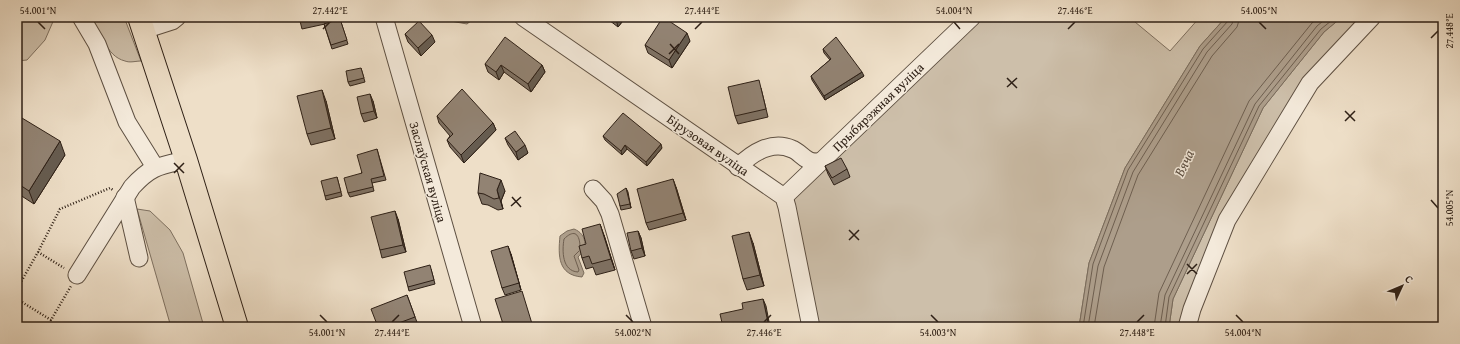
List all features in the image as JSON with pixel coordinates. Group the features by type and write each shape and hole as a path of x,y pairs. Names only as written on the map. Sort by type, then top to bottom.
{"main road":[{"path":"142,24 186,160 237,327"}],"street":[{"path":"81,17 97,44 127,122 155,167"},
{"path":"142,24 172,21 177,17"},
{"name":"Заслаўская вуліца","path":"384,17 473,327"},
{"name":"Бірузовая вуліца","path":"523,17 738,167 784,197"},
{"name":"Прыбярэжная вуліца","path":"784,197 972,17"},
{"path":"1188,327 1192,309 1227,220 1310,83 1372,17"},
{"path":"738,167 748,157 757,151 779,147 792,149 808,161 820,162"},
{"path":"77,275 125,197 142,176 155,167 186,160"},
{"path":"593,189 604,201 610,214 643,327"},
{"path":"125,197 138,258"},
{"path":"784,197 811,327"}],"path":[{"path":"17,289 60,208 110,188 125,197"},
{"path":"17,299 52,320 77,275 38,252"}],"shaded area":[{"path":"17,17 55,17 45,40 27,60 17,61"},
{"path":"90,17 124,17 141,61 127,62 113,54 108,49"},
{"path":"972,17 1129,17 1170,51 1200,17 1226,17 1200,46 1125,168 1089,263 1079,327 813,327 784,197"},
{"path":"1342,17 1372,17 1310,83 1227,220 1187,327 1169,327 1173,299 1263,108 1324,32"},
{"path":"137,209 150,211 170,230 183,253 204,327 171,327"}],"water":[{"path":"437,17 473,17 467,24"},
{"name":"Вяча","path":"1226,17 1342,17 1324,32 1263,108 1173,299 1169,327 1079,327 1089,263 1125,168 1200,46"},
{"path":"574,229 582,234 585,242 585,246 578,257 584,273 582,277 568,273 561,263 559,251 560,236 567,231"}],"building":[{"path":"299,17 318,17 300,21"},
{"path":"663,17 687,33 669,60 645,45"},
{"path":"340,19 347,40 331,45 324,24"},
{"path":"419,21 432,35 418,48 405,34"},
{"path":"505,37 542,65 528,84 501,65 496,72 485,64"},
{"path":"836,37 862,72 824,96 811,76 831,59 823,49"},
{"path":"361,68 364,78 348,82 346,71"},
{"path":"759,80 766,109 735,116 728,87"},
{"path":"462,89 493,123 461,155 447,140 453,134 437,116"},
{"path":"322,90 331,128 307,134 297,96"},
{"path":"370,94 374,111 361,114 357,97"},
{"path":"623,113 661,144 646,162 625,145 621,151 603,136"},
{"path":"17,115 60,141 29,191 17,183"},
{"path":"515,131 525,145 516,152 505,138"},
{"path":"377,149 384,176 371,179 373,187 348,193 344,178 362,173 357,155"},
{"path":"841,158 847,169 832,178 825,166"},
{"path":"480,173 501,180 497,190 499,198 494,199 478,193"},
{"path":"337,177 341,192 325,196 321,181"},
{"path":"673,179 683,213 646,223 637,189"},
{"path":"626,188 630,204 620,206 617,194"},
{"path":"395,211 403,245 380,250 371,217"},
{"path":"600,224 611,259 592,264 589,256 582,258 579,246 586,244 582,229"},
{"path":"638,231 642,248 631,251 627,233"},
{"path":"749,232 760,275 743,279 732,236"},
{"path":"508,246 519,283 502,288 491,251"},
{"path":"430,265 434,280 408,287 404,272"},
{"path":"522,291 533,327 504,327 495,299"},
{"path":"407,295 415,317 388,327 378,327 371,309"},
{"path":"763,299 769,327 723,327 720,314 743,309 742,303"}]}
